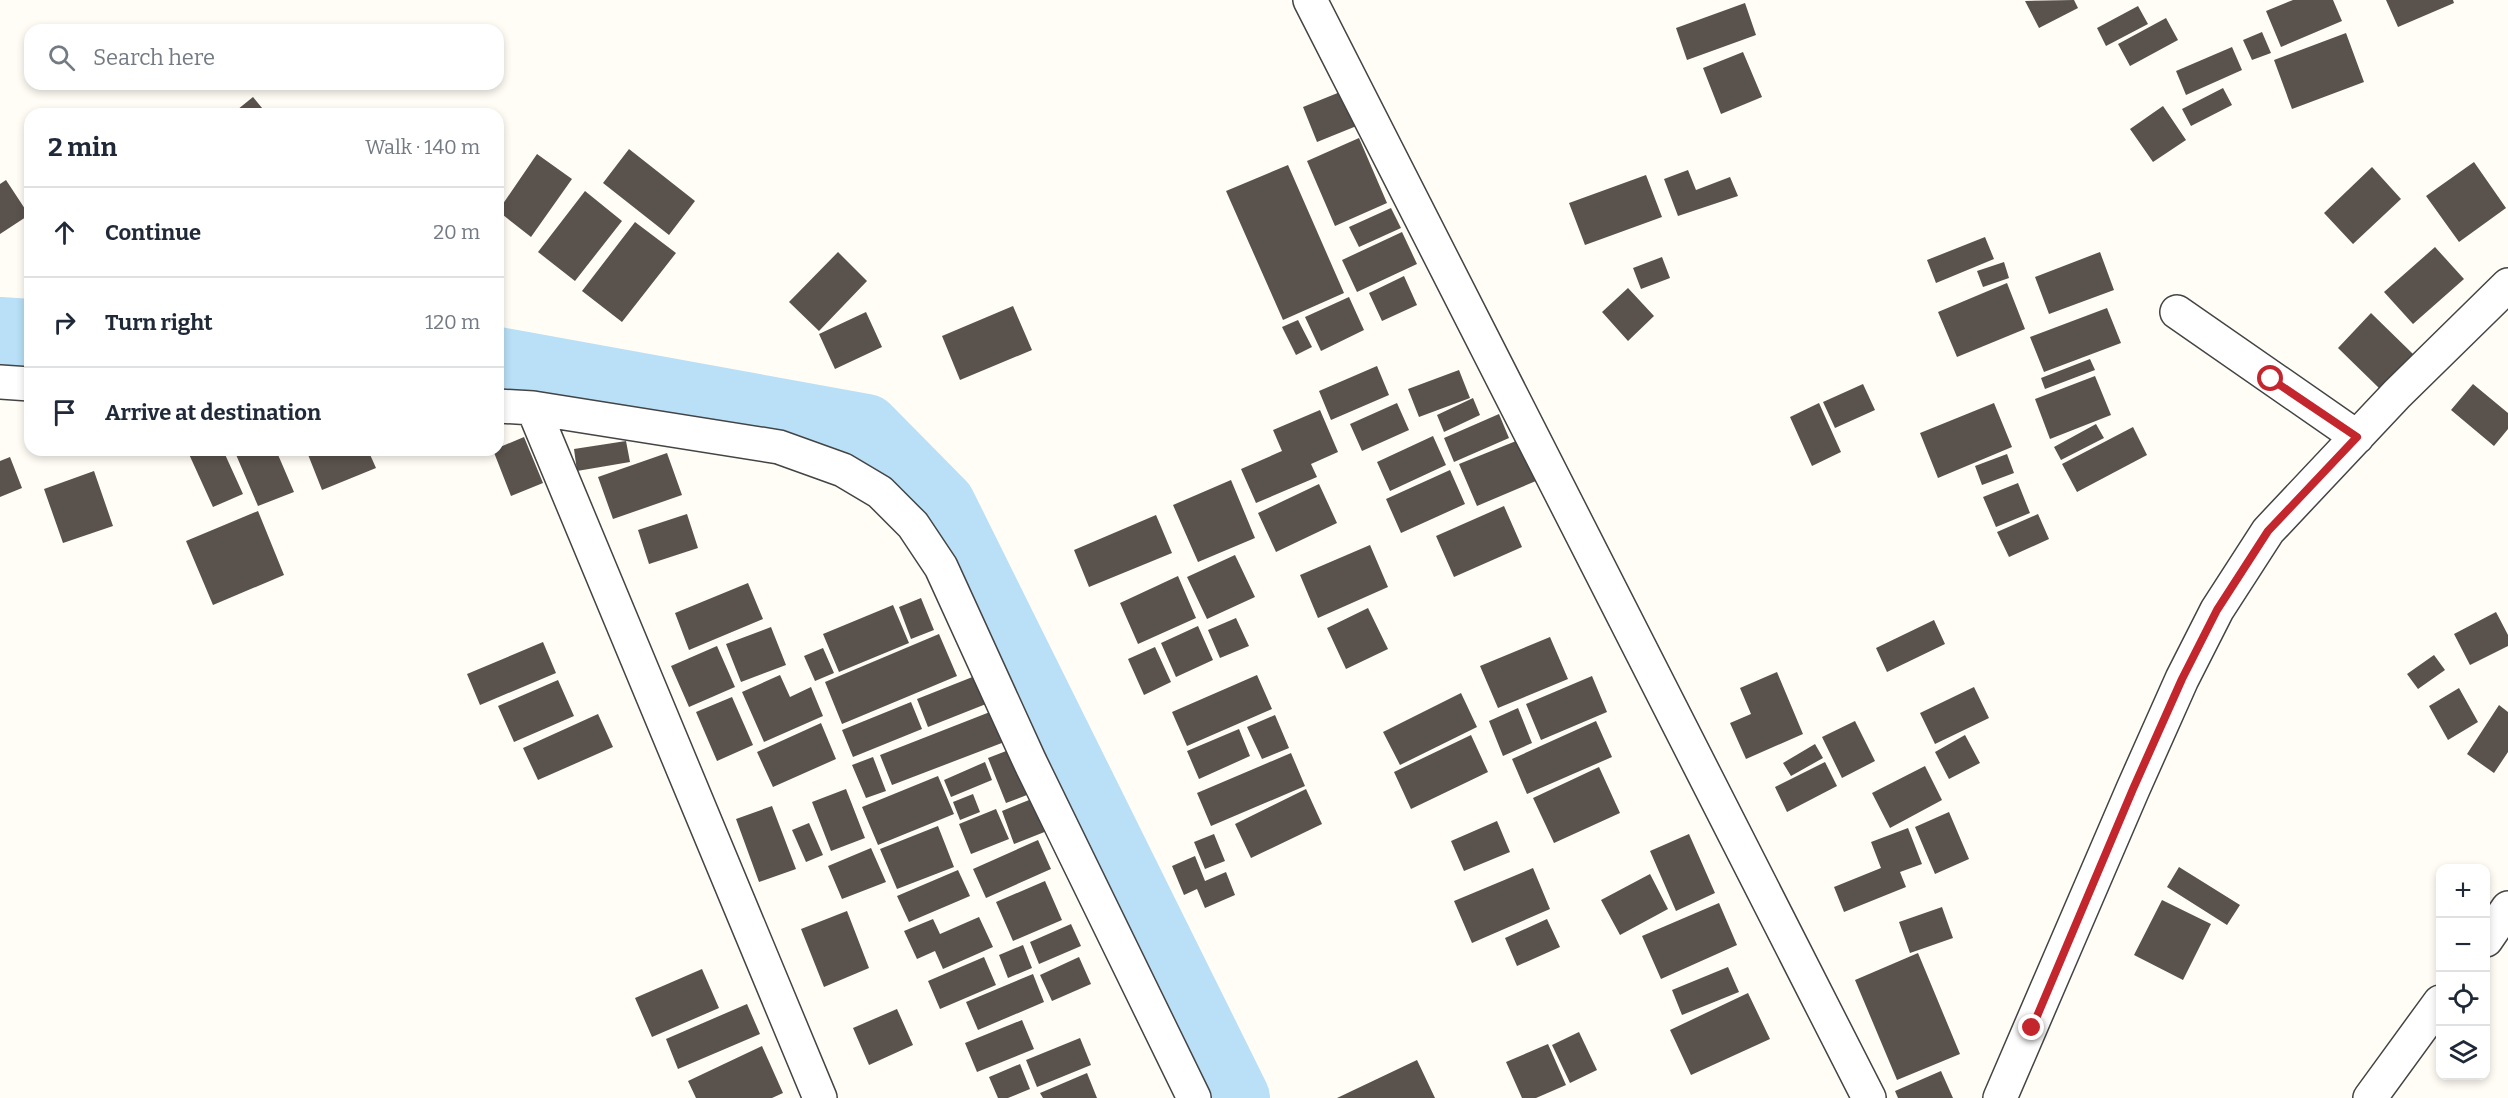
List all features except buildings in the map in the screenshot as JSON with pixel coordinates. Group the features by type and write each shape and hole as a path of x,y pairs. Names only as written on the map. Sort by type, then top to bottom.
{"street":[{"path":"1310,0 1869,1098"},
{"path":"2000,1098 2133,789 2182,679 2217,610 2268,531 2357,437 2508,285"},
{"path":"2176,312 2357,437"},
{"path":"0,382 24,384"},
{"path":"504,406 533,408 779,447 843,470 880,492 913,525 941,567 1030,762 1194,1098"},
{"path":"533,408 820,1098"},
{"path":"2490,934 2508,908"},
{"path":"2370,1098 2436,1007"}],"waterway":[{"path":"0,331 24,333"},
{"path":"504,362 866,428 942,505 1236,1098"}],"route":[{"path":"2032,1028 2133,789 2182,679 2217,610 2268,531 2302,498 2357,437 2271,379"}]}
